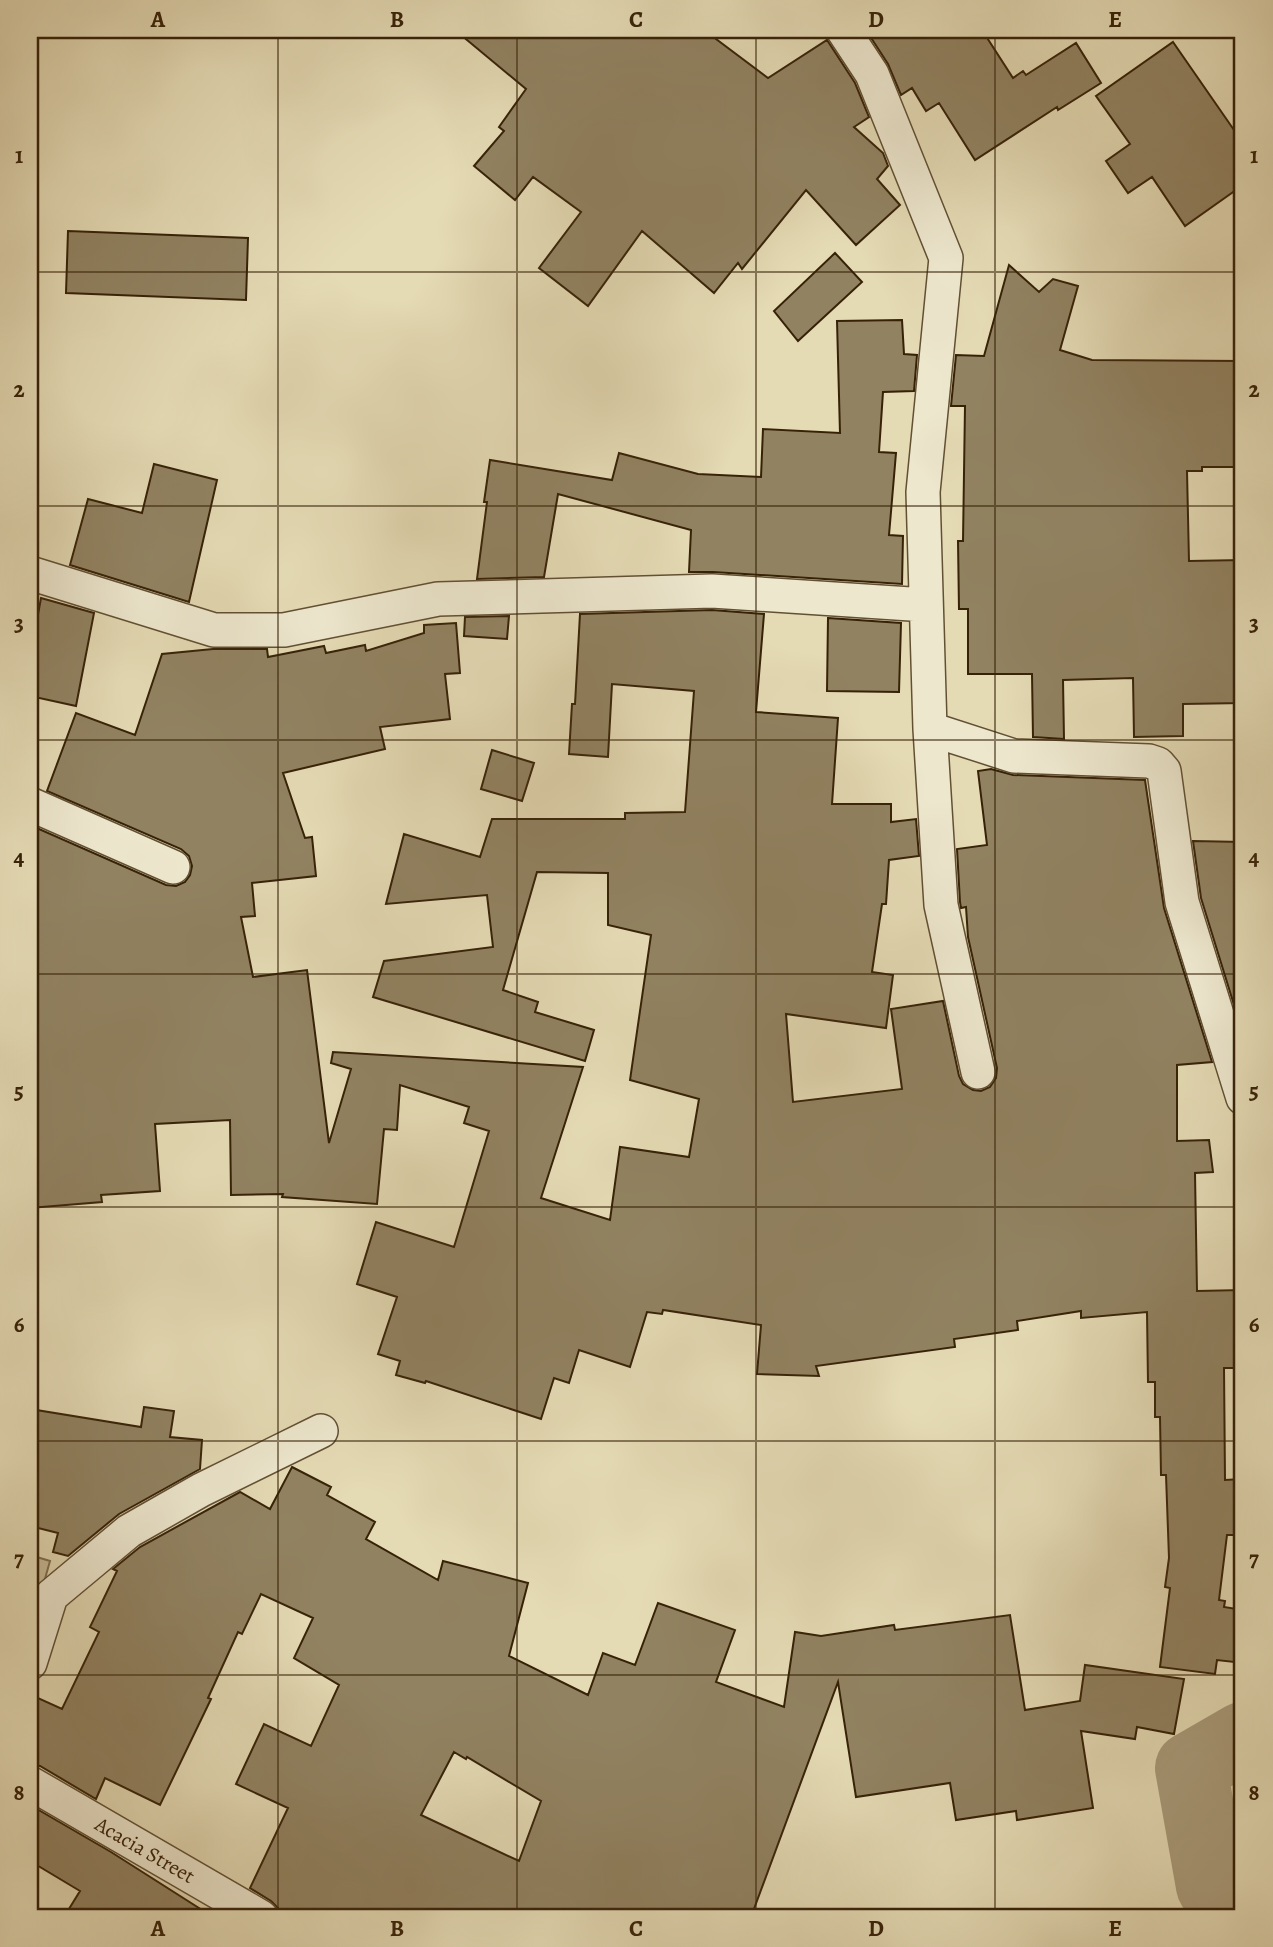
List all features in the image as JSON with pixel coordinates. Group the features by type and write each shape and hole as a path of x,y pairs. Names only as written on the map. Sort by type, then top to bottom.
{"street":[{"path":"843,30 872,74 946,258 923,492 930,729 941,905 978,1072"},
{"path":"30,573 214,630 284,630 438,599 712,591 926,605"},
{"path":"930,729 1014,756 1149,761 1158,764 1164,771 1182,902 1242,1087"},
{"path":"30,804 173,867"},
{"path":"30,1663 51,1596 129,1531 201,1490 321,1431"},
{"name":"Acacia Street","path":"30,1783 261,1917"}],"shaded area":[{"path":"30,1555 50,1561 30,1632"}],"building":[{"path":"455,30 704,30 768,78 827,40 855,83 869,117 854,127 883,153 888,166 877,179 900,205 856,245 806,190 742,269 738,263 714,293 642,231 588,306 539,268 581,212 533,177 515,200 474,166 504,131 499,127 526,89"},
{"path":"866,30 982,30 1013,78 1023,71 1026,75 1076,43 1101,83 1058,110 1057,107 975,160 939,103 926,111 912,88 901,95 888,64"},
{"path":"1173,42 1243,143 1243,185 1185,226 1152,177 1128,193 1106,161 1130,144 1096,96"},
{"path":"68,231 248,238 246,300 66,293"},
{"path":"835,253 862,282 798,341 774,311"},
{"path":"1009,265 1039,292 1053,279 1078,286 1060,350 1092,360 1243,361 1243,467 1202,467 1202,471 1187,471 1189,561 1243,560 1243,703 1183,704 1183,736 1134,737 1133,678 1063,680 1064,739 1033,737 1032,674 968,674 968,609 959,609 958,541 963,541 965,406 951,406 956,355 984,356"},
{"path":"902,320 904,354 917,355 914,391 883,392 879,452 896,453 889,535 903,536 902,584 689,572 691,530 558,494 544,577 477,579 490,460 612,480 619,453 698,474 761,477 763,429 840,433 837,321"},
{"path":"154,464 217,480 189,602 70,565 88,499 142,513"},
{"path":"41,598 94,613 76,706 30,696 30,658"},
{"path":"712,610 764,614 756,712 838,718 832,804 891,804 891,822 916,819 919,856 889,860 886,904 882,904 872,972 893,975 886,1028 786,1014 793,1102 902,1089 891,1009 943,1001 963,1084 981,1091 990,1087 996,1078 997,1068 968,937 966,907 961,908 957,849 987,845 978,771 991,769 1013,775 1145,780 1164,908 1212,1062 1177,1065 1177,1141 1209,1140 1213,1172 1195,1173 1197,1291 1243,1290 1243,1368 1224,1368 1225,1480 1242,1479 1243,1535 1227,1535 1219,1600 1225,1601 1224,1607 1243,1610 1243,1663 1217,1660 1215,1674 1160,1667 1170,1588 1165,1587 1169,1558 1166,1475 1161,1475 1160,1417 1155,1417 1155,1382 1148,1382 1147,1312 1081,1318 1081,1311 1017,1321 1018,1330 954,1339 955,1347 816,1366 819,1376 757,1374 761,1325 663,1310 662,1314 647,1312 630,1367 579,1350 569,1383 554,1378 541,1419 426,1381 425,1383 396,1375 400,1361 378,1354 397,1297 357,1284 376,1222 454,1247 489,1131 464,1123 469,1107 400,1085 397,1130 384,1129 377,1204 282,1197 283,1194 231,1195 230,1120 155,1124 160,1191 101,1195 102,1202 30,1208 30,825 166,885 176,886 185,882 192,866 189,856 181,849 47,791 76,713 135,735 162,654 213,649 267,649 268,657 324,646 326,653 365,645 366,651 424,633 424,625 456,623 460,673 445,674 450,719 380,727 385,749 283,773 305,838 312,837 316,876 252,883 255,916 241,917 253,977 307,970 329,1143 351,1069 331,1063 333,1052 583,1067 541,1198 610,1220 620,1147 689,1157 699,1099 630,1080 651,935 608,925 608,873 537,872 503,990 538,1002 535,1012 594,1030 585,1061 373,997 384,961 493,947 487,895 386,904 404,834 480,857 492,819 625,819 625,813 685,812 694,691 612,684 608,757 569,754 580,614"},
{"path":"509,616 507,639 464,636 465,617"},
{"path":"828,618 901,623 899,692 827,691"},
{"path":"492,750 534,763 522,801 481,789"},
{"path":"1193,841 1243,842 1243,1034 1201,898"},
{"path":"144,1407 174,1411 170,1437 202,1440 200,1469 119,1514 68,1556 53,1552 58,1533 30,1526 30,1409 141,1427"},
{"path":"292,1467 331,1487 327,1495 375,1522 366,1539 438,1580 443,1561 528,1583 509,1656 588,1695 603,1653 635,1665 658,1603 735,1630 716,1682 784,1707 795,1632 821,1636 894,1625 895,1630 1010,1615 1025,1710 1080,1701 1085,1665 1184,1679 1174,1734 1137,1727 1135,1739 1081,1731 1093,1808 1017,1820 1016,1811 956,1820 950,1783 856,1797 838,1682 751,1917 280,1917 278,1908 271,1901 250,1888 288,1808 236,1784 264,1724 311,1746 339,1685 294,1658 313,1618 261,1594 242,1634 238,1632 208,1698 211,1699 160,1805 105,1778 96,1799 40,1766 30,1764 30,1716 38,1698 62,1709 99,1632 90,1627 117,1571 113,1569 140,1547 240,1492 270,1509","holes":["454,1752 466,1759 467,1757 541,1801 519,1861 421,1815"]},
{"path":"30,1805 111,1852 213,1917 64,1917 80,1891 30,1861"}],"waterway":[{"path":"1233,1917 1212,1886 1191,1768 1243,1738"}]}
